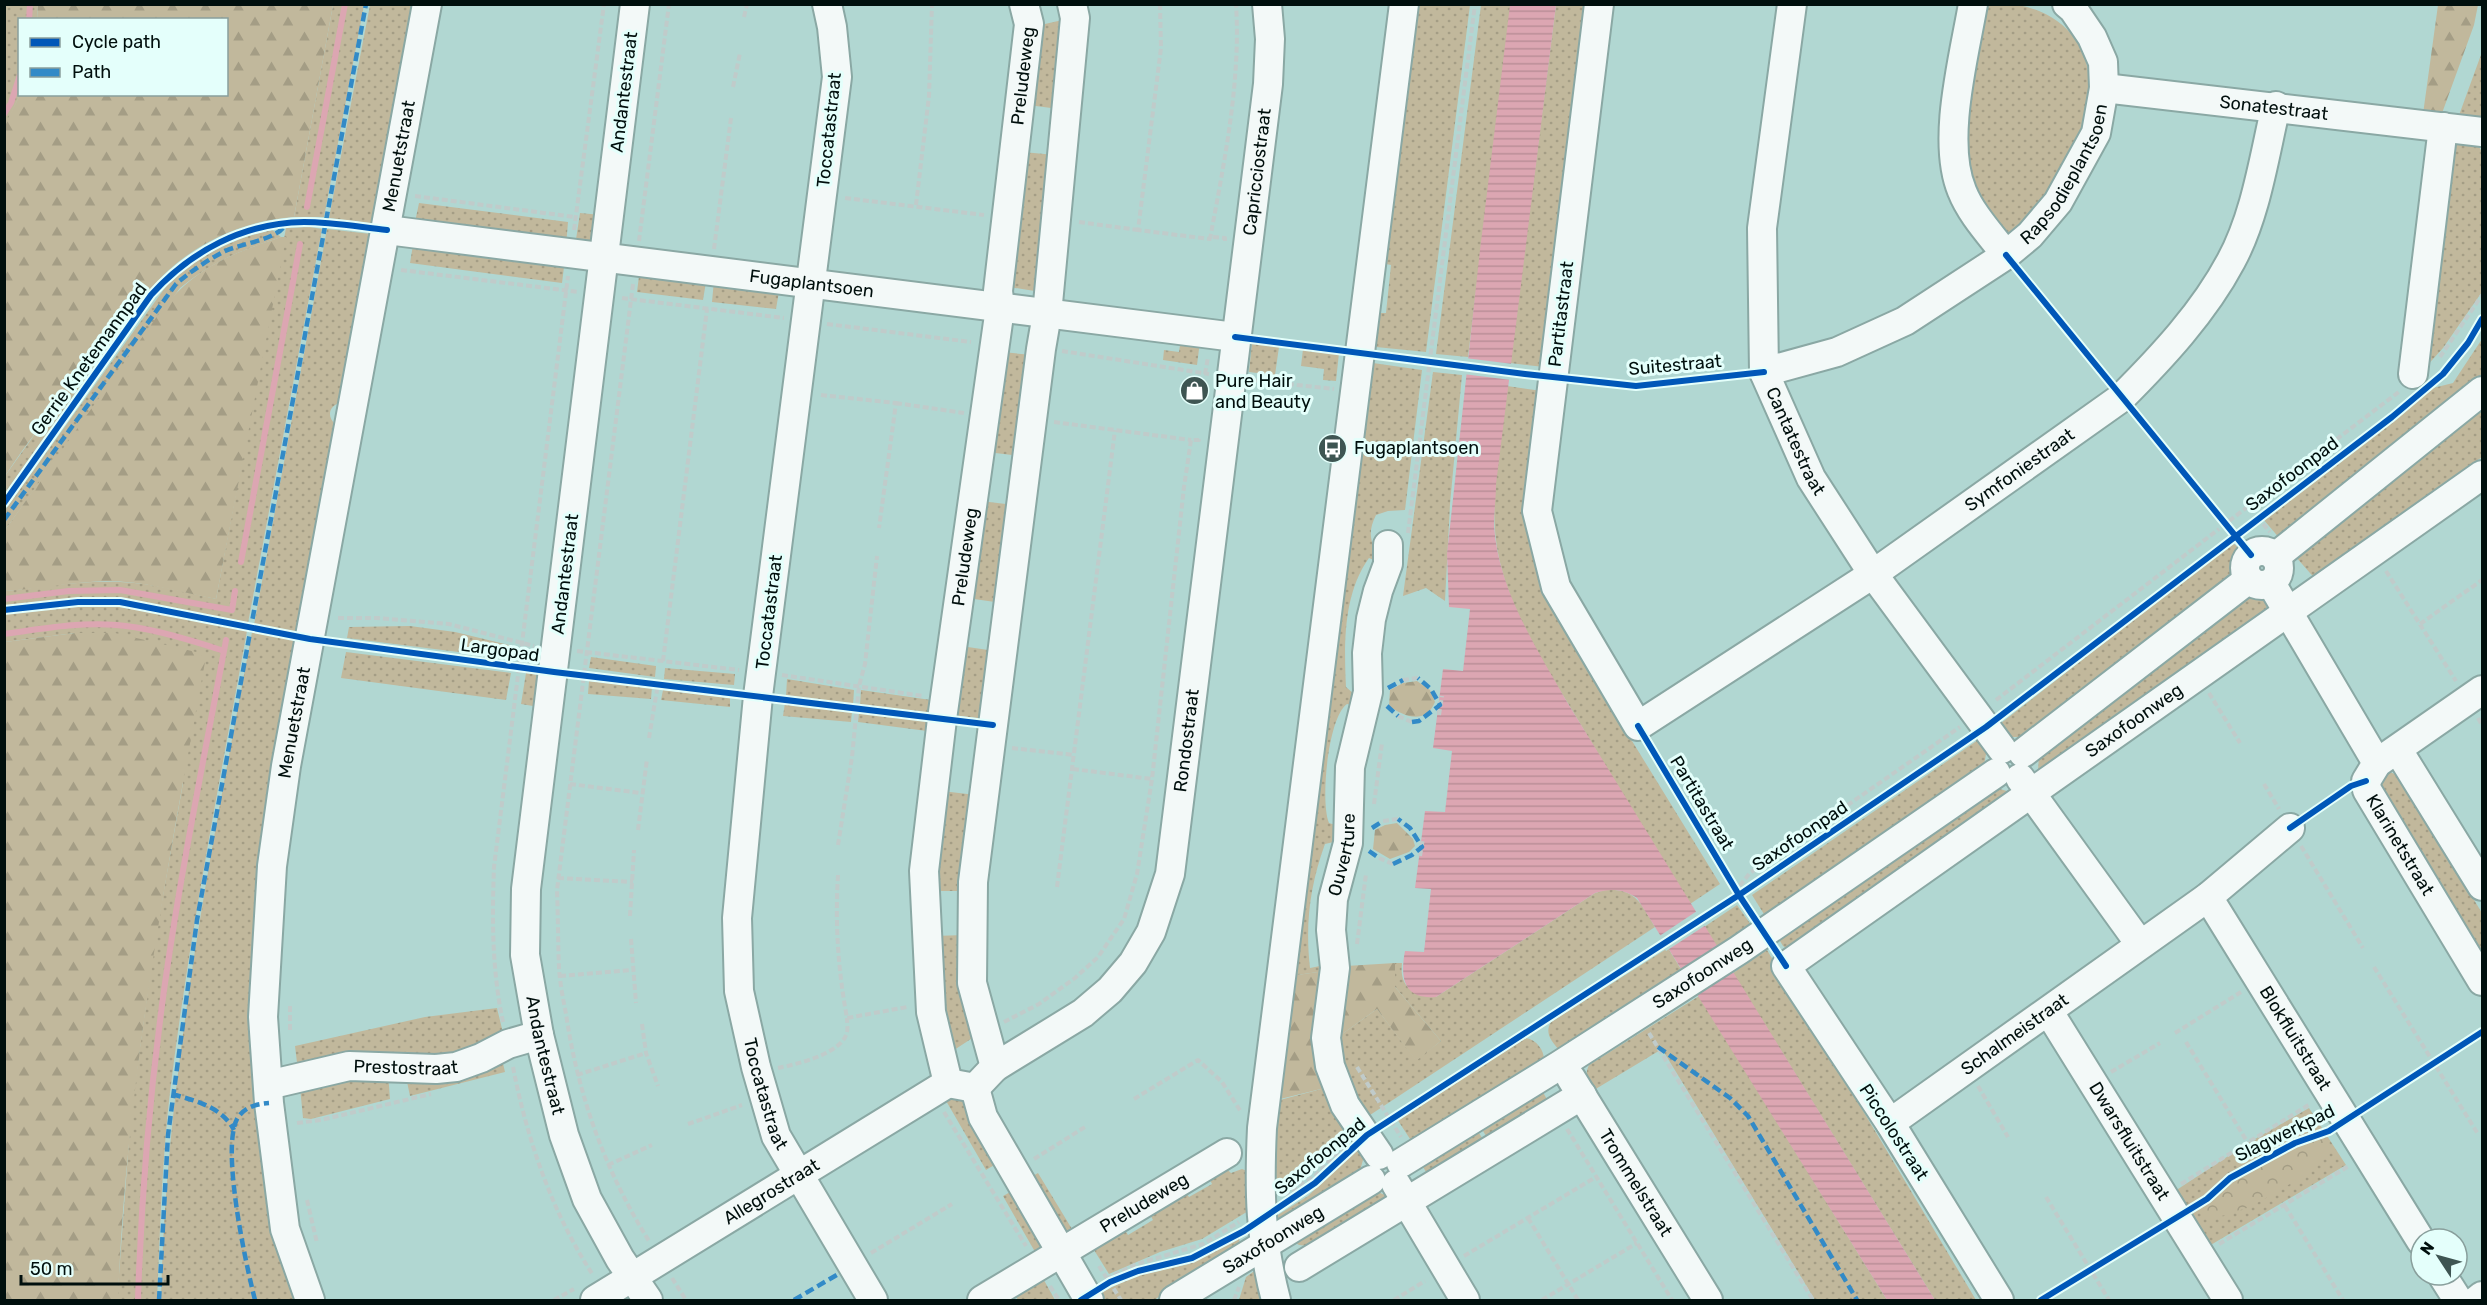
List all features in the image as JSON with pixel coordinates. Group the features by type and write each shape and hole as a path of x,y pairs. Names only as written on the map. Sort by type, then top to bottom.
{"street":[{"name":"Menuetstraat","path":"310,1300 285,1228 280,1083 263,1017 272,866 291,743 397,231 427,4"},
{"name":"Andantestraat","path":"635,4 526,889 525,955 539,1035 564,1135 587,1199 640,1289"},
{"name":"Toccatastraat","path":"827,4 832,27 837,77 820,326 778,671 737,918 739,991 756,1067 776,1136 873,1300"},
{"name":"Preludeweg","path":"1024,4 1029,24 998,291 1000,308 945,699 924,871 931,1012 952,1088 983,1117 1049,1259 1080,1297"},
{"path":"952,1088 995,1067 972,983 973,882 1047,314 1075,18 1072,4"},
{"name":"Capricciostraat","path":"1235,337 1268,84 1270,39 1267,4"},
{"path":"1276,1300 1258,1227 1260,1163 1270,1054 1404,4"},
{"name":"Partitastraat","path":"1599,4 1538,511 1556,587 1638,726"},
{"name":"Cantatestraat","path":"1792,4 1762,228 1764,372 1811,478 1873,574 2014,769"},
{"name":"Rapsodieplantsoen","path":"1973,4 1952,133 1953,163 1962,192 2006,255 2031,235 2058,202 2096,133 2104,88 2103,62 2092,37 2067,4"},
{"name":"Sonatestraat","path":"2104,88 2276,106 2482,132"},
{"name":"Symfoniestraat","path":"1638,726 1873,574 2121,398 2154,365 2200,308 2231,261 2252,209 2276,106"},
{"path":"2419,374 2443,127"},
{"name":"Fugaplantsoen","path":"397,231 1235,337"},
{"path":"1764,372 1837,352 1905,321 2006,255"},
{"name":"Rondostraat","path":"995,1067 1083,1013 1110,990 1133,963 1151,932 1170,874 1216,379 1235,337"},
{"name":"Saxofoonweg","path":"1786,966 2014,769 2482,391"},
{"name":"Saxofoonweg","path":"1174,1300 1258,1227 1560,1065 1740,950 2014,769 2198,675 2482,475"},
{"name":"Ouverture","path":"1386,1159 1345,1105 1330,1065 1326,1038 1335,968 1331,930 1333,899 1348,843 1350,766 1368,692 1367,653 1371,619 1378,591 1398,542"},
{"path":"2261,568 2387,757 2482,886"},
{"path":"2387,757 2475,695"},
{"name":"Klarinetstraat","path":"2387,757 2366,781 2367,790 2482,981"},
{"path":"2014,769 2140,944"},
{"name":"Schalmeistraat","path":"1890,1123 2208,897 2290,828"},
{"name":"Blokfluitstraat","path":"2208,897 2412,1227"},
{"name":"Piccolostraat","path":"1786,966 1890,1123 1999,1300"},
{"name":"Dwarsfluitstraat","path":"2049,1012 2228,1300"},
{"name":"Prestostraat","path":"280,1083 349,1066 428,1069 456,1067 482,1058 508,1044 539,1035"},
{"name":"Trommelstraat","path":"1560,1065 1582,1095 1708,1300"},
{"name":"Allegrostraat","path":"596,1300 640,1289 662,1260 799,1176 952,1088"},
{"name":"Saxofoonweg","path":"1299,1267 1386,1159 1556,1111 1582,1095"},
{"name":"Preludeweg","path":"1049,1259 1227,1153"},
{"path":"1386,1159 1465,1300"},
{"path":"981,1300 1049,1259"},
{"path":"2450,1287 2458,1300"},
{"path":"2477,1300 2482,1296"}],"path":[{"path":"669,4 558,878 560,976 577,1076 608,1165 630,1210 686,1300"},
{"path":"744,16 747,4"},
{"path":"916,206 929,96 932,4"},
{"path":"1138,230 1161,48 1160,4"},
{"path":"1210,239 1225,157 1234,76 1236,4"},
{"path":"1398,542 1430,362 1475,4"},
{"path":"733,87 740,53"},
{"path":"714,253 731,118"},
{"path":"399,281 397,231 415,196 417,185"},
{"path":"842,207 844,187"},
{"path":"415,196 575,217"},
{"path":"843,197 986,216"},
{"path":"1077,222 1210,239 1225,238 1224,250"},
{"path":"823,285 820,326 995,344"},
{"path":"2229,521 2419,374 2482,295"},
{"path":"663,661 708,309"},
{"path":"1041,348 1216,379 1340,390"},
{"path":"1419,361 1438,363"},
{"path":"820,405 822,385"},
{"path":"821,395 976,414"},
{"path":"879,528 896,403"},
{"path":"1050,421 1191,440 1199,440 1201,429"},
{"path":"1057,887 1115,430"},
{"path":"1001,1025 1039,1004 1075,978 1098,957 1124,919 1137,874 1152,779 1191,440"},
{"path":"2249,506 2254,512"},
{"path":"2218,515 2261,568"},
{"path":"1995,701 2219,529"},
{"path":"2374,552 2420,624 2475,695 2482,725"},
{"path":"838,845 858,686 865,664 877,556"},
{"path":"2420,624 2482,580"},
{"path":"336,626 340,606"},
{"path":"338,618 377,618 449,624 523,644 555,661 587,652 778,671 945,699"},
{"path":"2198,675 2240,743"},
{"path":"1403,680 1418,678"},
{"path":"647,683 669,686"},
{"path":"649,738 658,684"},
{"path":"1439,715 1442,696"},
{"path":"846,707 867,710"},
{"path":"1398,716 1412,722"},
{"path":"1742,893 1741,884 1750,873 1966,723"},
{"path":"1374,806 1382,740"},
{"path":"1008,747 1074,755"},
{"path":"638,830 647,759"},
{"path":"1072,769 1152,779"},
{"path":"570,784 641,793"},
{"path":"2264,784 2363,948"},
{"path":"1383,821 1398,819"},
{"path":"1420,856 1423,838"},
{"path":"630,916 634,850"},
{"path":"1379,858 1393,864"},
{"path":"1356,955 1368,862"},
{"path":"776,1066 777,1069 818,1058 842,1041 847,1034 847,1018 840,980 836,913 838,875"},
{"path":"558,878 633,882"},
{"path":"1733,885 1742,893 1764,934"},
{"path":"1731,900 1742,893"},
{"path":"631,939 636,1002"},
{"path":"2374,967 2478,1134"},
{"path":"560,976 632,970"},
{"path":"2175,1033 2260,980"},
{"path":"290,999 290,1033"},
{"path":"847,1018 917,1005"},
{"path":"1635,1017 1658,1047 1813,1300"},
{"path":"642,1024 646,1053 658,1086"},
{"path":"2186,1042 2248,1143"},
{"path":"2093,1083 2160,1043"},
{"path":"577,1076 646,1053"},
{"path":"2424,1069 2443,1056"},
{"path":"1134,1099 1198,1060 1222,1082 1242,1113 1238,1121"},
{"path":"1282,1196 1315,1176 1386,1159 1357,1066"},
{"path":"1968,1069 2008,1137"},
{"path":"504,1075 514,1072"},
{"path":"280,1083 297,1123 298,1134"},
{"path":"952,1088 1049,1259 1080,1297"},
{"path":"297,1123 321,1120 441,1092"},
{"path":"2163,1196 2329,1092"},
{"path":"688,1124 742,1106"},
{"path":"1556,1111 1672,1300"},
{"path":"1033,1159 1085,1127"},
{"path":"608,1165 652,1145"},
{"path":"2200,1255 2285,1206 2367,1154"},
{"path":"1464,1256 1596,1177"},
{"path":"2046,1197 2109,1300"},
{"path":"307,1199 320,1253"},
{"path":"863,1258 952,1204"},
{"path":"2285,1206 2343,1300"},
{"path":"1528,1218 1578,1300"},
{"path":"1080,1297 1112,1275 1137,1264 1258,1227"},
{"path":"1202,1253 1223,1242"},
{"path":"1542,1300 1637,1243"},
{"path":"1460,1248 1470,1265"},
{"path":"2081,1277 2101,1265"},
{"path":"1080,1297 1138,1271 1159,1266"},
{"path":"1394,1300 1425,1281"}],"green space":[{"path":"1981,4 2018,5 2041,12 2060,23 2074,38 2084,55 2089,74 2086,118 2078,140 2032,218 2020,230 2005,236 1972,194 1963,127"},
{"path":"5,5 38,5 37,18 18,18 20,96 5,126"},
{"path":"38,5 333,5 294,217 252,224 232,231 195,250 162,276 97,362 44,422 5,476 4,126 19,96 228,96 228,18 37,18"},
{"path":"333,5 364,5 324,217 294,217"},
{"path":"370,5 419,5 373,223 329,218"},
{"path":"1414,5 1470,5 1426,352 1376,347 1380,313 1386,313 1391,265 1386,264"},
{"path":"1481,5 1511,5 1468,357 1436,354"},
{"path":"1556,5 1589,5 1544,367 1510,363"},
{"path":"2438,5 2478,5 2474,25 2441,116 2423,114"},
{"path":"1067,19 1059,109 1028,105 1036,26"},
{"path":"2482,52 2482,118 2458,118"},
{"path":"2451,139 2475,140 2482,152 2482,292 2443,348 2424,369"},
{"path":"1023,152 1055,155 1041,292 1009,287"},
{"path":"419,203 568,222 566,246 414,227"},
{"path":"580,213 601,215 595,244 575,246"},
{"path":"286,228 322,229 248,623 118,599 71,599 5,607 5,591 91,582 144,584 216,599"},
{"path":"327,229 371,234 341,402 330,412 336,425 300,633 254,625"},
{"path":"272,230 281,237 228,257 180,288 5,530 5,510 167,285 191,265 216,250 243,238"},
{"path":"286,237 216,599 120,581 5,591 5,530 163,308 189,282 216,263 246,249"},
{"path":"414,239 565,259 562,283 410,263"},
{"path":"640,268 707,276 703,300 637,292"},
{"path":"714,280 780,286 776,309 712,302"},
{"path":"1181,338 1200,341 1197,365 1163,360 1164,350 1179,352"},
{"path":"2482,339 2482,374 2281,540 2263,519 2420,396 2433,388 2453,383"},
{"path":"1252,343 1279,347 1275,375 1249,372"},
{"path":"1303,349 1339,353 1336,381 1323,380 1324,369 1301,366"},
{"path":"1002,352 1032,355 1020,456 987,452"},
{"path":"97,362 5,493 5,476 37,431"},
{"path":"1373,363 1422,370 1405,510 1388,511 1376,515 1371,528 1371,539 1381,563 1369,558 1360,572 1350,603 1345,654 1346,687 1354,694 1357,706 1347,704 1340,712 1335,725 1328,760 1325,797 1329,823 1342,827 1342,840 1325,844 1310,905 1308,936 1310,968 1325,965 1325,971 1297,975 1316,792"},
{"path":"1433,372 1462,375 1450,504 1445,601 1426,588 1403,596"},
{"path":"1507,386 1542,391 1535,448 1562,622 1589,671 1720,884 1690,904 1533,644 1505,580 1499,558 1494,516 1496,472"},
{"path":"2482,402 2482,457 2429,494 2430,502 2317,581 2295,556"},
{"path":"981,501 1014,505 1002,603 967,598"},
{"path":"2234,544 2240,551 2236,574 2023,737 2010,737 1996,727 2227,547"},
{"path":"2247,593 2263,594 2267,606 2262,617 2038,772 2039,754"},
{"path":"80,605 138,607 247,631 205,861 170,1092 157,1300 118,1300 118,1288 131,1113 154,946 183,783 115,633 75,633 5,642 4,613"},
{"path":"410,626 455,632 509,645 515,649 514,659 347,638 349,627"},
{"path":"252,632 299,640 258,923 301,1300 161,1300 165,1215 181,1048 221,798"},
{"path":"75,633 115,633 196,652 203,656 205,662 162,900 139,1060 129,1139 118,1300 5,1300 5,642"},
{"path":"961,646 995,651 986,719 951,715"},
{"path":"346,652 511,673 506,700 341,678"},
{"path":"591,657 656,666 655,677 589,668"},
{"path":"665,668 735,674 734,685 664,679"},
{"path":"526,673 544,676 539,707 521,704"},
{"path":"787,679 854,690 853,705 786,696"},
{"path":"589,681 652,687 651,699 588,694"},
{"path":"1417,681 1430,690 1435,702 1426,714 1408,716 1389,706 1390,690 1403,683"},
{"path":"663,690 730,698 730,707 661,700"},
{"path":"861,690 931,700 929,713 860,705"},
{"path":"785,703 852,711 851,722 783,716"},
{"path":"859,712 928,720 927,731 858,722"},
{"path":"1981,738 1987,748 1984,766 1767,919 1752,895"},
{"path":"2388,771 2399,776 2482,913 2482,966 2375,782"},
{"path":"1993,787 2010,792 1788,949 1783,946 1777,936"},
{"path":"942,791 976,795 965,891 933,891"},
{"path":"1397,823 1413,839 1415,846 1409,852 1390,859 1373,849 1375,830"},
{"path":"1615,890 1631,895 1641,905 1655,927 1364,1119 1343,1077 1338,1037 1377,1009 1416,1060 1441,1041 1395,987 1395,963 1402,963 1403,979 1410,989 1421,995 1436,997 1595,893"},
{"path":"1737,905 1754,929 1717,949 1704,927"},
{"path":"965,935 977,1035 948,1054 934,936"},
{"path":"1668,948 1682,971 1560,1051 1549,1034 1551,1022"},
{"path":"1767,950 1976,1300 1935,1300 1733,973"},
{"path":"1395,963 1395,987 1441,1041 1416,1061 1377,1009 1338,1037 1346,966"},
{"path":"1325,971 1325,1088 1280,1099 1297,975"},
{"path":"1699,996 1887,1300 1815,1300 1662,1049 1594,1090 1588,1081 1589,1065"},
{"path":"497,1008 503,1033 467,1052 298,1071 295,1046 425,1017"},
{"path":"1526,1038 1534,1041 1540,1047 1544,1062 1412,1142 1397,1119"},
{"path":"501,1055 505,1072 410,1096 406,1077"},
{"path":"388,1073 390,1099 311,1119 303,1118 300,1087"},
{"path":"1540,1087 1549,1103 1488,1139 1483,1131 1509,1115"},
{"path":"1325,1088 1350,1134 1304,1176 1272,1196 1275,1117 1280,1100"},
{"path":"962,1094 1001,1161 986,1170 945,1099"},
{"path":"2309,1108 2346,1165 2209,1246 2175,1191 2248,1143"},
{"path":"1479,1133 1484,1141 1428,1175 1418,1159 1455,1146"},
{"path":"2323,1137 2329,1149 2297,1180 2250,1207 2209,1220 2202,1209 2230,1183 2301,1144"},
{"path":"1361,1145 1365,1153 1359,1174 1271,1226 1270,1220 1308,1196"},
{"path":"1223,1166 1231,1173 1242,1169 1247,1171 1250,1210 1202,1239 1160,1252 1109,1274 1089,1242 1121,1224 1128,1235 1153,1220 1147,1209 1182,1187 1189,1197 1212,1184 1207,1173"},
{"path":"1038,1173 1075,1234 1064,1238 1026,1180"},
{"path":"1014,1190 1046,1245 1038,1257 1003,1196"},
{"path":"1378,1192 1392,1198 1308,1246 1299,1245 1291,1240 1371,1193"},
{"path":"1239,1238 1240,1245 1154,1300 1100,1300 1096,1295 1135,1276 1189,1264"},
{"path":"1257,1269 1264,1300 1239,1300 1246,1277"},
{"path":"1040,1273 1055,1300 1018,1300 1012,1290"}],"shaded area":[{"path":"1510,5 1556,5 1496,484 1494,525 1503,572 1520,617 1567,702 1935,1300 1887,1300 1637,898 1617,890 1595,893 1436,997 1417,995 1406,985 1403,970 1405,951 1424,952 1431,889 1415,888 1425,811 1445,812 1452,751 1433,748 1443,669 1463,671 1470,609 1449,607 1447,554 1480,250"}],"pier":[{"path":"1465,358 1513,364 1511,380 1463,374"},
{"path":"1697,911 1706,925 1666,951 1658,937"}],"waterway":[{"path":"29,18 30,4"},
{"path":"307,207 345,4"},
{"path":"4,114 11,103 18,81"},
{"path":"241,562 300,244"},
{"path":"4,599 69,591 120,590 232,610 235,591"},
{"path":"4,634 74,625 116,625 156,631 224,651 183,872 162,1005 146,1152 138,1300"},
{"path":"224,651 226,640"}],"marked path":[{"path":"159,1300 168,1135 197,920 366,4"},
{"path":"4,520 176,284 217,255 276,234 285,224"},
{"path":"1412,722 1419,721 1440,705 1431,689 1418,678"},
{"path":"1388,688 1403,680"},
{"path":"1387,706 1398,716"},
{"path":"1393,864 1412,855 1422,847 1410,828 1398,819"},
{"path":"1372,828 1383,821"},
{"path":"1369,851 1379,858"},
{"path":"1658,1047 1730,1098 1748,1116 1857,1300"},
{"path":"172,1094 199,1102 215,1110 229,1122 234,1130"},
{"path":"255,1300 233,1181 233,1134 237,1119 243,1112 255,1105 269,1103"},
{"path":"794,1300 840,1273"}],"cycle path":[{"name":"Gerrie Knetemannpad","path":"4,503 151,295 183,265 220,242 239,234 282,224 325,223 387,230"},
{"path":"2006,255 2251,555"},
{"name":"Saxofoonpad","path":"1081,1300 1110,1282 1138,1271 1192,1258 1244,1231 1315,1183 1367,1135 1739,895 1986,727 2392,417 2443,374 2468,343 2482,319"},
{"name":"Suitestraat","path":"1235,337 1636,386 1764,372"},
{"name":"Largopad","path":"4,610 78,602 120,602 310,639 554,672 993,725"},
{"path":"1638,726 1739,895 1786,966"},
{"path":"2290,828 2351,786 2366,781"},
{"name":"Slagwerkpad","path":"2041,1300 2207,1199 2230,1178 2295,1143 2329,1131 2482,1032"}],"place":[{"name":"Pure Hair and Beauty","path":"1194,391"},
{"name":"Fugaplantsoen","path":"1333,448"}]}
